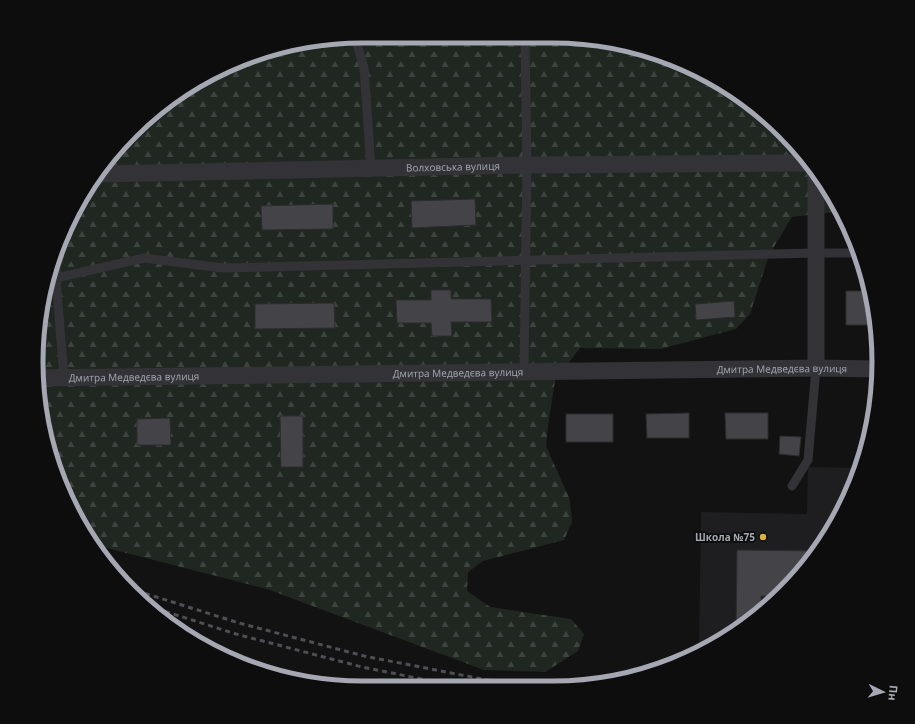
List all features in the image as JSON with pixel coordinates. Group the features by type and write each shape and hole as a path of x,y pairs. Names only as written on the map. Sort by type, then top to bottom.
{"street":[{"name":"Волховська вулиця","path":"105,174 526,165 802,163"},
{"path":"816,182 816,368"},
{"name":"Дмитра Медведєва вулиця","path":"44,378 816,368 872,369"}],"lane":[{"path":"356,43 364,68 371,168"},
{"path":"524,372 526,165 525,43"},
{"path":"54,277 144,258 223,268 853,253"},
{"path":"53,284 64,378"},
{"path":"792,486 808,460 816,368"}],"shaded area":[{"name":"Школа №75","path":"808,467 854,468 848,484 829,522 806,556 793,572 779,588 747,615 699,645 701,512 807,514"}],"green space":[{"path":"362,43 574,44 615,49 656,60 675,67 713,86 747,109 779,136 806,168 834,212 792,217 769,255 750,314 736,329 660,349 580,348 555,381 546,446 570,500 572,522 564,540 483,561 468,572 467,591 490,607 571,619 584,634 578,651 545,672 484,670 267,589 103,547 86,522 67,484 54,445 49,424 43,362 46,320 54,279 67,240 86,202 109,168 136,136 168,109 202,86 240,67 279,54 300,49"}],"building":[{"path":"475,199 476,225 412,228 411,201"},
{"path":"333,204 333,229 262,230 261,206"},
{"path":"431,290 451,290 451,299 491,299 492,322 451,322 452,336 432,336 431,323 397,323 396,300 431,300"},
{"path":"846,291 864,291 869,325 846,325"},
{"path":"734,301 735,317 696,320 695,304"},
{"path":"334,303 335,328 255,329 255,304"},
{"path":"689,413 689,438 647,438 646,414"},
{"path":"725,413 768,413 768,439 726,439"},
{"path":"566,414 613,414 613,442 566,442"},
{"path":"280,416 303,416 303,467 281,467"},
{"path":"170,418 171,445 137,445 137,419"},
{"path":"780,436 801,437 799,456 779,454"},
{"path":"737,550 810,551 779,588 770,596 761,596 761,604 736,623"}],"railway":[{"path":"141,592 239,623 364,656 492,681"},
{"path":"163,611 236,634 362,667 431,681"}],"place":[{"name":"Школа №75","path":"763,537"}]}
